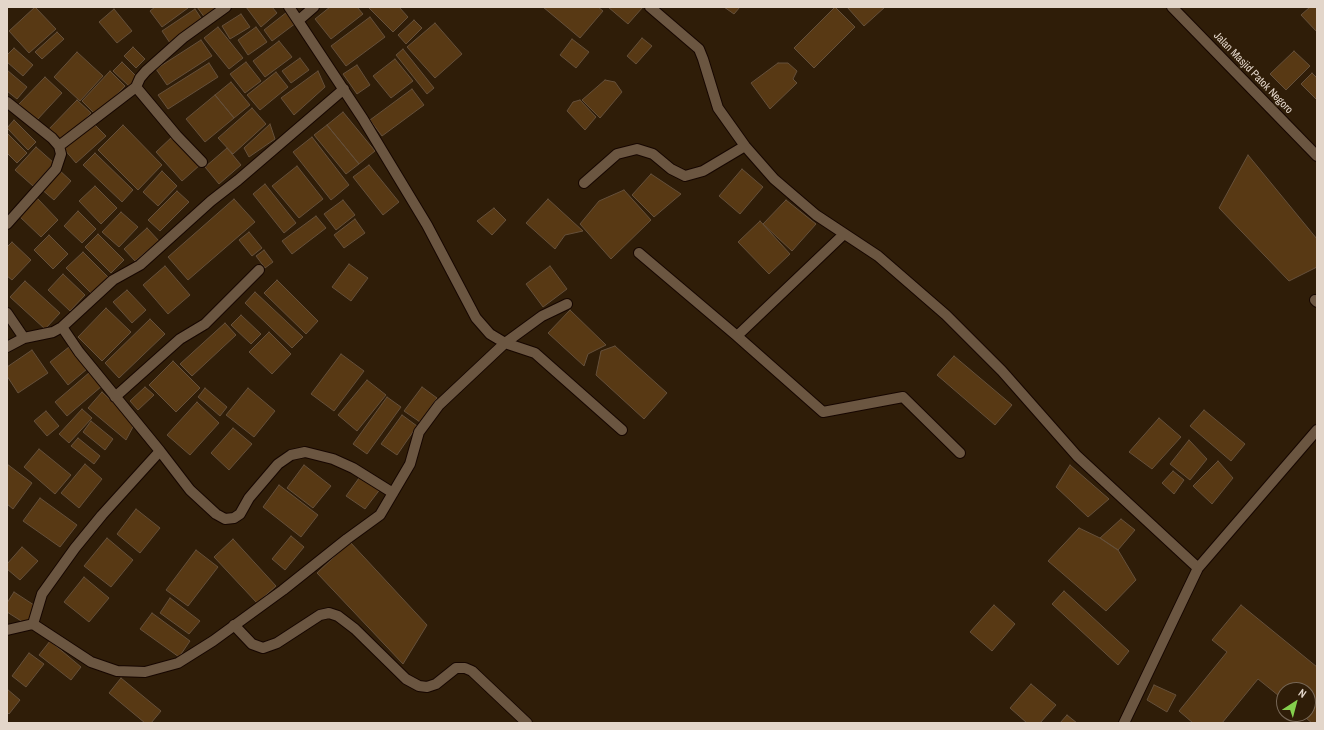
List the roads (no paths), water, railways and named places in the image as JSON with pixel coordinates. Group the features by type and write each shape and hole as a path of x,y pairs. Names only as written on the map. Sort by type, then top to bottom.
{"street":[{"path":"59,146 136,87 140,78 146,71 183,38 226,7"},
{"path":"289,7 344,89 426,225 476,318 490,334 505,343 535,353 622,430"},
{"path":"299,20 314,7"},
{"path":"650,7 698,49 703,59 718,108 745,146 774,179 816,215 878,256 946,315 1002,371 1077,456 1198,568"},
{"name":"Jalan Masjid Patok Negoro","path":"1172,7 1317,156"},
{"path":"136,87 177,136 202,162"},
{"path":"7,347 24,338 53,332 62,327 113,280 140,265 211,201 238,180 344,89"},
{"path":"7,102 59,146 61,154 56,169 7,224"},
{"path":"584,183 617,154 637,149 653,154 671,169 685,176 703,172 745,146"},
{"path":"737,336 844,234"},
{"path":"640,253 823,412 903,397 960,452"},
{"path":"115,397 180,339 205,324 259,270"},
{"path":"7,630 33,624 91,662 117,671 145,672 178,663 283,590 380,515 410,464 419,432 439,405 505,343 542,316 567,304"},
{"path":"7,313 24,338"},
{"path":"62,327 79,352 190,490 216,514 225,519 234,518 240,514 249,498 278,464 291,455 305,452 333,459 354,468 393,493"},
{"path":"1124,723 1198,568 1317,430"},
{"path":"33,624 42,594 75,548 102,515 160,451"},
{"path":"234,625 252,644 263,648 277,643 320,615 329,613 338,616 355,629 406,679 419,686 427,687 436,684 456,668 465,668 472,671 527,723"}]}
